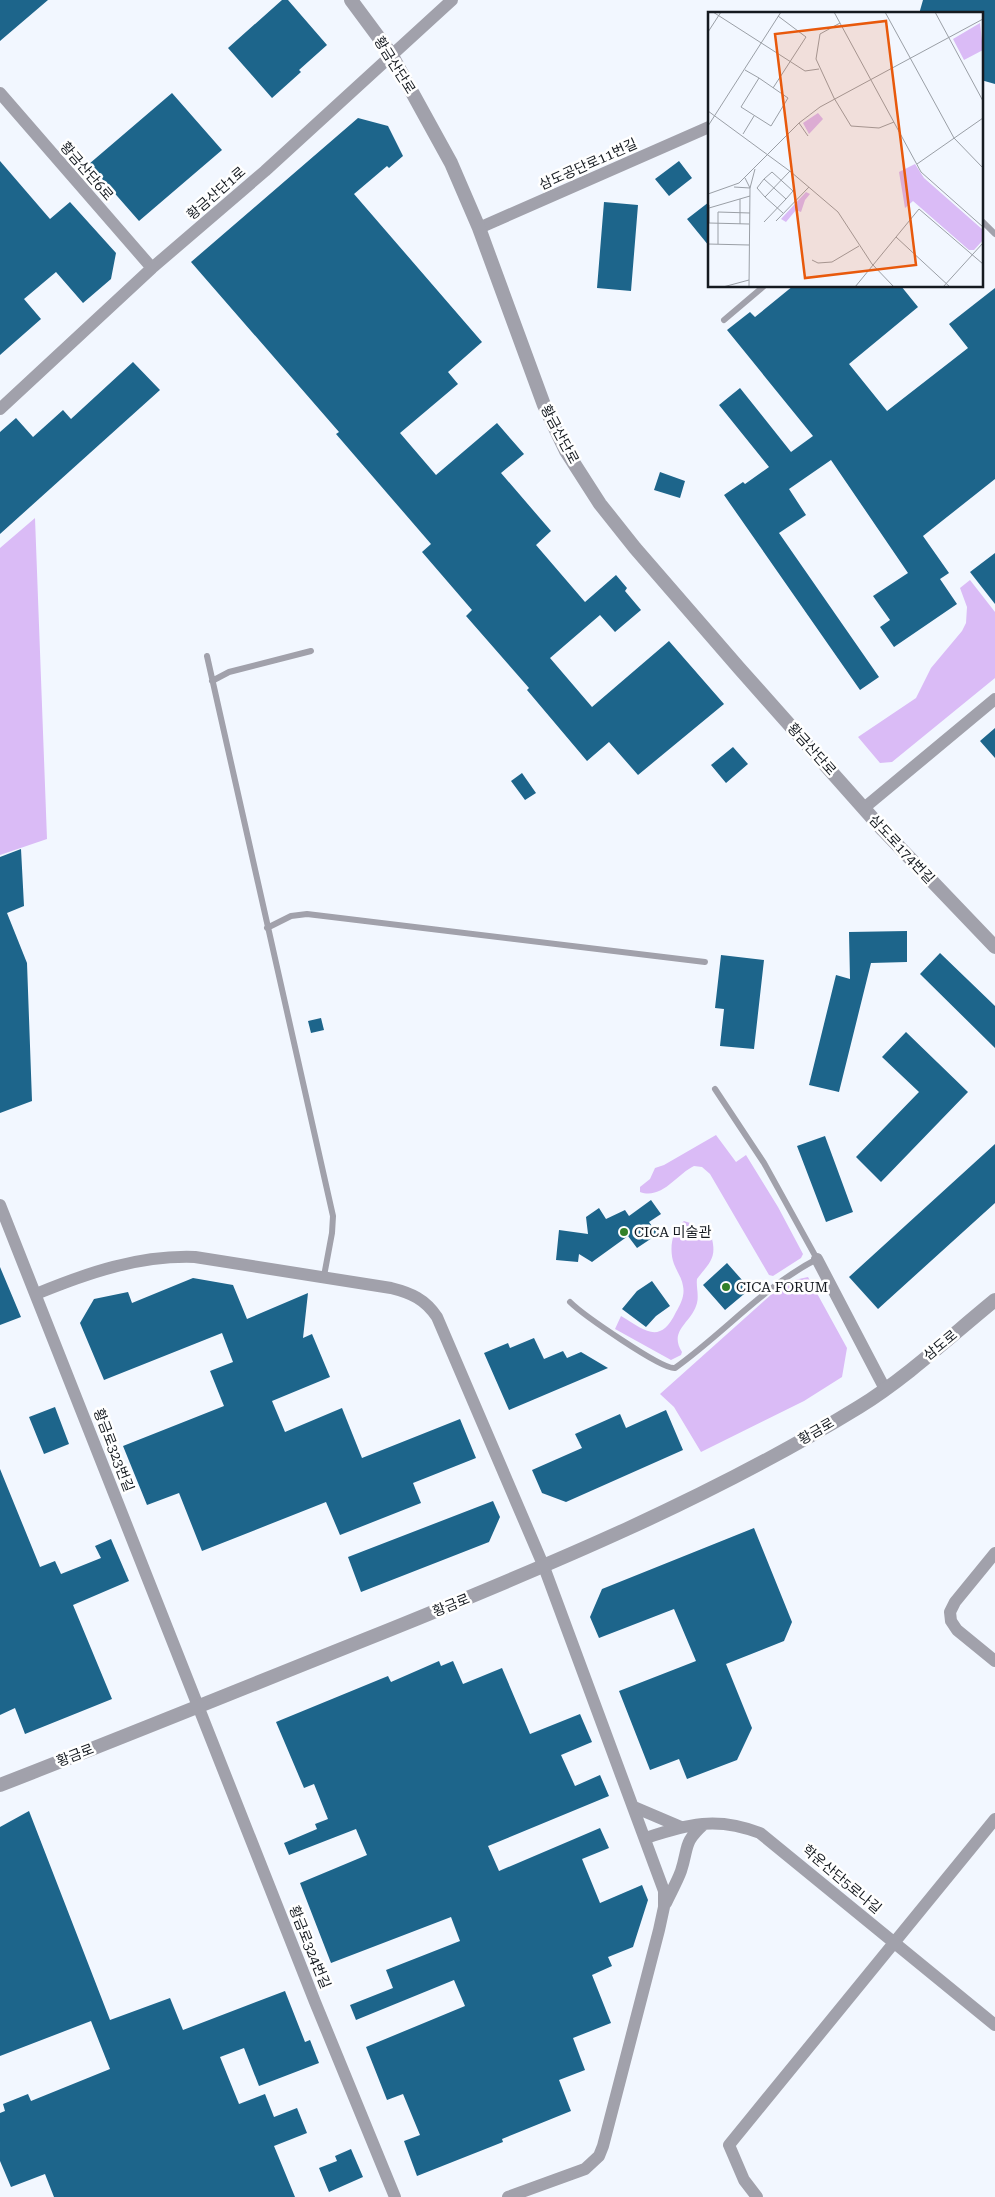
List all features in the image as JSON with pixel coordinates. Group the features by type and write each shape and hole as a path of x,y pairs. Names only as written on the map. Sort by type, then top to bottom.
{"street":[{"name":"황금산단로","path":"351,0 391,54 451,163 479,228 544,405 566,450 600,504 739,668 864,808"},
{"name":"황금산단1로","path":"0,409 152,268 265,171 452,0"},
{"name":"황금산단6로","path":"0,93 152,268"},
{"name":"삼도공단로11번길","path":"479,228 708,127"},
{"name":"삼도로174번길","path":"995,699 864,808 995,947"},
{"name":"황금로323번길","path":"0,1205 198,1707"},
{"path":"36,1294 111,1266 180,1256 219,1259 324,1276 406,1292 419,1298 430,1307 446,1334 544,1568 646,1838 664,1890 664,1907"},
{"path":"817,1259 885,1389"},
{"name":"삼도로","path":"885,1389 995,1300"},
{"name":"황금로","path":"0,1785 544,1568 682,1504 749,1470 860,1406 885,1389"},
{"path":"995,1553 955,1602 950,1612 951,1621 956,1630 995,1661"},
{"name":"황금로324번길","path":"198,1707 395,2197"},
{"path":"634,1807 682,1827"},
{"path":"757,2197 744,2180 730,2145 995,1819"},
{"name":"학운산단5로나길","path":"646,1838 682,1827 724,1822 740,1825 760,1833 995,2025"},
{"path":"508,2197 584,2169 598,2156 606,2137 664,1907 681,1871 687,1843 691,1836 705,1824"}],"lane":[{"path":"982,221 995,234"},
{"path":"724,320 762,288"},
{"path":"212,681 229,672 311,651"},
{"path":"207,656 333,1216 332,1233 324,1276"},
{"path":"267,928 291,916 307,914 705,962"},
{"path":"570,1302 584,1315 645,1354 668,1368 675,1368 763,1294 784,1278 817,1259 764,1163 715,1089"}],"shaded area":[{"path":"35,518 47,839 0,855 0,548"},
{"path":"970,580 995,612 995,678 892,762 880,763 858,737 916,698 931,668 962,631 966,623 967,607 960,588"},
{"path":"716,1135 736,1162 746,1155 778,1207 803,1254 801,1258 773,1276 769,1275 710,1174 702,1167 694,1166 669,1185 655,1192 648,1194 640,1192 640,1187 650,1179 655,1168 664,1165"},
{"path":"684,1221 690,1223 695,1234 709,1236 712,1239 713,1252 708,1265 697,1279 697,1303 691,1316 679,1332 678,1344 682,1352 681,1355 671,1360 615,1329 621,1316 652,1332 664,1329 670,1322 681,1303 683,1293 682,1280 672,1259 672,1241 676,1230"},
{"path":"808,1277 847,1348 842,1377 804,1401 701,1452 674,1407 660,1394 773,1293 790,1281"}],"building":[{"path":"0,0 48,0 0,41"},
{"path":"282,0 288,0 327,45 272,98 228,48"},
{"path":"923,0 995,0 995,84 982,80 982,12 920,12"},
{"path":"172,93 222,150 139,221 89,164"},
{"path":"358,118 388,126 403,156 389,168 387,166 354,194 482,342 448,372 458,384 400,433 436,475 497,423 524,454 501,473 551,531 536,545 585,602 616,575 627,588 625,591 641,610 615,632 600,615 550,658 592,707 669,641 724,704 638,775 609,742 587,761 527,690 529,688 466,616 472,610 422,552 431,544 336,434 339,432 191,262"},
{"path":"0,161 50,219 70,202 116,253 111,279 83,303 56,272 24,299 41,319 0,355"},
{"path":"679,161 692,178 669,196 655,179"},
{"path":"604,202 638,205 631,291 597,288"},
{"path":"708,203 708,245 687,219"},
{"path":"791,288 903,288 918,307 849,364 887,411 968,348 949,324 995,288 995,479 923,536 949,573 940,579 957,604 894,647 880,627 890,620 873,596 908,573 831,460 789,489 806,515 779,533 879,677 860,690 724,495 743,482 745,484 769,467 719,405 740,388 791,452 813,436 727,330 750,312 755,317"},
{"path":"133,362 160,390 0,534 0,432 16,418 33,437 63,410 71,419"},
{"path":"660,472 685,481 680,498 654,490"},
{"path":"995,553 995,604 970,572"},
{"path":"995,728 995,758 980,741"},
{"path":"733,747 748,764 726,783 711,765"},
{"path":"522,773 536,793 525,800 511,781"},
{"path":"21,849 24,906 7,913 27,963 32,1101 0,1113 0,857"},
{"path":"907,931 907,962 871,963 839,1092 809,1085 836,975 850,979 849,932"},
{"path":"940,953 995,1006 995,1048 920,974"},
{"path":"721,955 764,960 754,1049 720,1046 724,1009 715,1008"},
{"path":"321,1018 324,1030 311,1033 308,1021"},
{"path":"906,1032 968,1092 881,1182 856,1157 919,1092 882,1057"},
{"path":"825,1136 853,1212 826,1222 797,1146"},
{"path":"995,1144 995,1203 878,1309 849,1277"},
{"name":"CICA 미술관","path":"651,1200 661,1214 649,1222 658,1234 637,1248 628,1236 592,1262 579,1254 578,1262 556,1260 559,1230 588,1234 586,1217 599,1208 606,1219 625,1210 629,1216"},
{"name":"CICA FORUM","path":"727,1263 750,1289 725,1310 703,1285"},
{"path":"0,1267 21,1317 0,1325"},
{"path":"193,1278 233,1285 247,1319 308,1293 303,1338 312,1334 330,1377 272,1401 285,1432 342,1408 362,1458 460,1419 476,1458 413,1483 421,1503 340,1535 326,1502 202,1551 179,1493 147,1505 123,1446 224,1406 210,1371 233,1362 222,1333 104,1380 80,1323 94,1299 128,1292 132,1303"},
{"path":"652,1281 670,1306 656,1316 646,1327 622,1309 637,1291"},
{"path":"534,1338 544,1359 563,1351 567,1358 581,1352 608,1368 509,1410 484,1353 508,1343 510,1348"},
{"path":"55,1407 69,1444 44,1454 29,1417"},
{"path":"666,1410 683,1450 566,1502 542,1493 532,1470 582,1448 575,1434 620,1414 626,1428"},
{"path":"0,1469 40,1567 55,1561 61,1574 101,1558 95,1546 111,1539 129,1581 73,1605 112,1699 25,1734 15,1708 0,1715"},
{"path":"493,1501 500,1517 489,1542 361,1592 348,1557"},
{"path":"754,1528 792,1622 784,1641 726,1664 752,1728 737,1760 687,1779 679,1759 650,1770 619,1691 696,1661 674,1609 599,1638 590,1617 602,1589"},
{"path":"439,1661 441,1666 453,1661 463,1684 502,1668 530,1734 580,1714 592,1742 561,1755 575,1786 600,1775 609,1796 488,1846 499,1871 600,1828 609,1848 582,1859 600,1903 642,1885 648,1900 633,1947 608,1957 612,1966 592,1975 611,2023 573,2038 585,2070 559,2080 571,2111 502,2139 503,2142 417,2176 404,2141 420,2135 403,2094 387,2100 366,2047 465,2006 454,1980 356,2020 350,2005 393,1988 386,1970 460,1941 451,1917 331,1963 300,1883 367,1855 356,1829 289,1855 284,1843 317,1829 315,1824 328,1819 314,1784 304,1788 276,1722 388,1676 391,1682"},
{"path":"29,1811 110,2020 170,1998 183,2030 285,1991 305,2042 310,2040 319,2063 259,2086 244,2048 220,2057 239,2104 265,2094 274,2117 297,2108 307,2133 274,2146 295,2197 54,2197 45,2174 11,2187 0,2161 0,2113 5,2111 3,2104 28,2094 31,2101 110,2069 91,2021 0,2056 0,1827"},
{"path":"351,2149 363,2177 329,2192 319,2168 337,2161 335,2156"}],"place":[{"name":"CICA 미술관","path":"624,1232"},
{"name":"CICA FORUM","path":"726,1287"}]}
